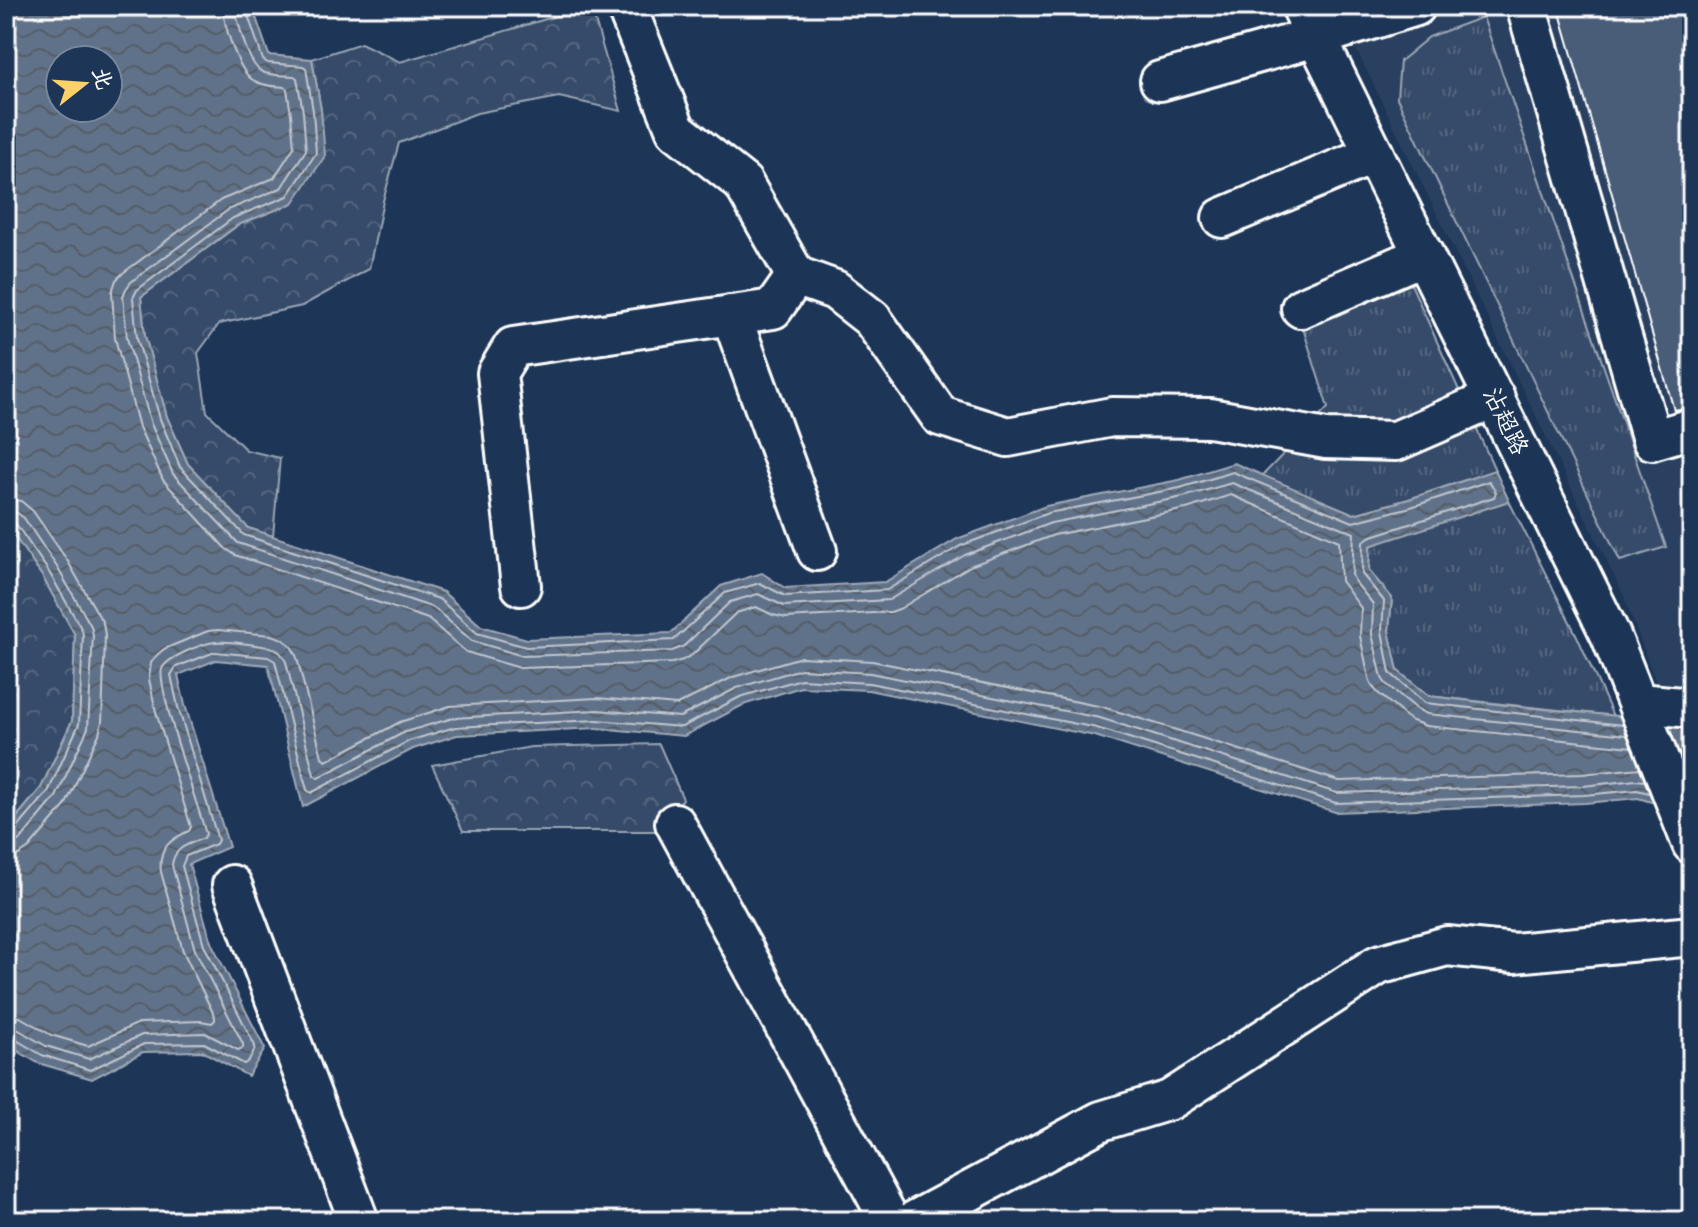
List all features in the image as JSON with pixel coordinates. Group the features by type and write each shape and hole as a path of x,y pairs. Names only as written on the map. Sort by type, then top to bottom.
{"street":[{"path":"626,6 676,130 743,183 796,276 835,290 872,319 940,416 1008,437 1126,417 1210,418 1326,439 1396,441 1495,398"},
{"path":"1160,81 1309,21 1416,6"},
{"path":"1526,6 1652,440 1692,428"},
{"name":"沾超路","path":"1309,21 1611,636 1687,834"},
{"path":"1222,218 1374,154"},
{"path":"1301,308 1424,255"},
{"path":"521,586 497,373 513,347 773,309 796,276"},
{"path":"731,315 817,551"},
{"path":"1641,710 1692,708"},
{"path":"675,823 890,1221"},
{"path":"232,885 359,1221"},
{"path":"914,1221 1101,1121 1170,1100 1378,965 1447,946 1514,953 1692,936"}],"shaded area":[{"path":"1335,6 1692,6 1692,744 1679,743 1623,594"}],"green space":[{"path":"592,10 621,111 559,97 477,113 399,143 369,269 302,306 219,324 198,353 207,412 246,450 280,458 273,536 248,528 188,464 167,417 145,336 141,297 238,225 293,203 323,139 312,59 361,43 400,62 563,14"},
{"path":"1483,17 1666,547 1620,561 1397,98 1400,61 1429,37"},
{"path":"1411,284 1495,470 1354,514 1262,476 1328,408 1303,328"},
{"path":"1509,501 1577,636 1613,716 1429,696 1398,671 1389,631 1392,598 1369,571 1370,545"},
{"path":"6,524 42,576 75,634 72,721 41,788 6,830"},
{"path":"659,744 683,799 655,831 463,831 432,765 531,747"}],"water":[{"path":"6,6 252,6 269,55 312,59 325,156 293,203 238,225 141,297 145,336 167,417 188,464 248,528 443,592 481,626 527,639 671,633 721,586 762,573 785,588 885,582 957,539 1046,506 1179,480 1234,463 1354,514 1495,470 1509,501 1370,546 1369,571 1392,598 1389,631 1398,671 1429,696 1692,723 1692,814 1638,798 1585,803 1335,812 1095,736 868,690 801,687 743,705 684,736 597,728 457,735 413,749 303,807 268,665 216,660 178,675 229,847 189,864 211,942 265,1049 248,1076 202,1051 143,1052 92,1079 38,1063 6,1044 6,830 41,788 72,721 75,635 42,576 6,524"}],"building":[{"path":"1558,6 1692,6 1692,407 1674,410"}]}
